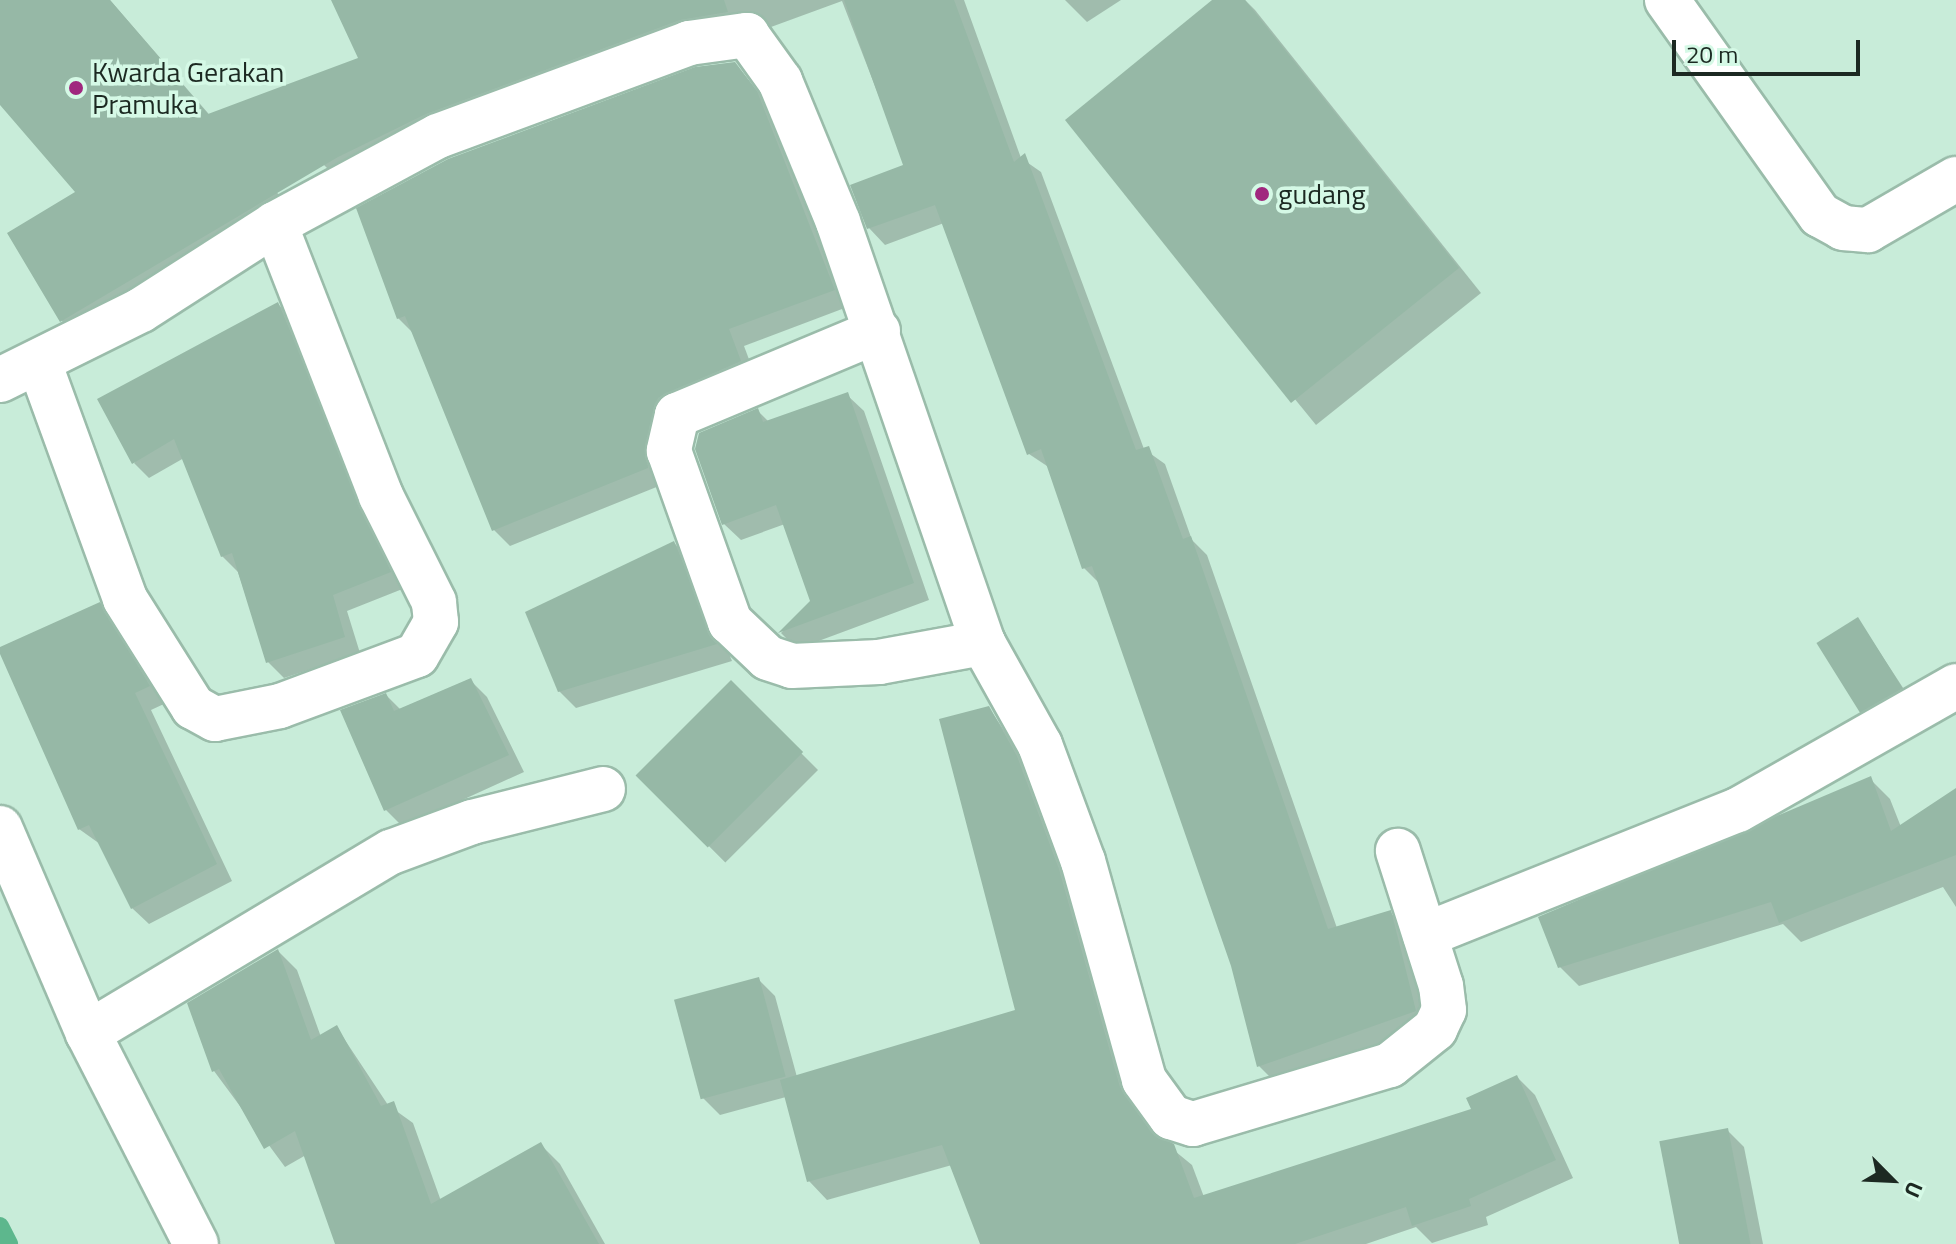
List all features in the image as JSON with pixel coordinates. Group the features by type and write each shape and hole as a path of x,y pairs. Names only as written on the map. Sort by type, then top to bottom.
{"street":[{"path":"1667,0 1820,215 1843,228 1868,230 1956,179"},
{"path":"275,224 381,496 434,602 436,622 417,655 280,706 215,719 193,707 125,599 20,372 275,224 438,136 734,32 758,44 780,81 878,331 983,643 1040,745 1083,861 1144,1080 1171,1117 1193,1124 1390,1065 1420,1044 1444,1010 1425,935 1398,851"},
{"path":"878,331 677,415 669,451 730,622 768,658 792,666 879,662 983,643"},
{"path":"1425,935 1738,810 1956,686"},
{"path":"88,1033 391,852 472,822 603,789"},
{"path":"0,828 9,877 196,1244"}],"building":[{"path":"0,0 110,0 208,114 358,58 331,0 724,0 728,12 680,20 426,114 338,157 60,322 7,233 75,192 0,105"},
{"path":"844,0 954,0 1014,162 1025,153 1136,450 1149,446 1183,539 1191,536 1328,929 1391,910 1416,1011 1257,1067 1231,966 1092,566 1082,569 1041,449 1027,455 935,205 867,229 850,185 903,165"},
{"name":"gudang","path":"1212,0 1245,0 1459,268 1291,403 1065,120"},
{"path":"735,62 757,91 835,290 729,329 741,361 658,398 645,446 648,468 492,531 405,316 397,319 356,208 448,159 695,67"},
{"path":"278,302 391,572 333,595 345,637 266,663 232,553 221,557 174,439 132,464 97,399"},
{"path":"848,392 914,583 778,633 810,601 776,505 722,525 695,449 699,433 758,408 763,422"},
{"path":"674,541 717,644 558,692 525,612"},
{"path":"100,602 150,686 135,693 217,864 131,909 89,825 78,830 0,654 0,647"},
{"path":"1858,617 1903,688 1861,714 1816,643"},
{"path":"471,678 509,755 384,811 340,710 386,693 394,711"},
{"path":"731,680 803,752 708,848 636,775"},
{"path":"989,706 1017,756 1059,869 1120,1087 1151,1132 1174,1144 1194,1198 1471,1109 1466,1098 1517,1075 1556,1160 1469,1199 1471,1206 1412,1226 1406,1207 1295,1244 980,1244 942,1145 807,1182 780,1080 1015,1010 939,719"},
{"path":"1871,776 1891,831 1956,788 1956,855 1779,923 1771,902 1558,968 1538,917"},
{"path":"278,949 311,1040 337,1025 381,1106 394,1101 431,1204 541,1142 599,1244 335,1244 295,1131 264,1149 219,1069 212,1072 187,1003"},
{"path":"759,977 786,1076 701,1099 674,1000"},
{"path":"1728,1128 1751,1244 1679,1244 1659,1141"}],"waterway":[{"path":"0,1226 9,1244"}],"place":[{"name":"Kwarda Gerakan Pramuka","path":"76,88"},
{"name":"gudang","path":"1262,194"}]}
